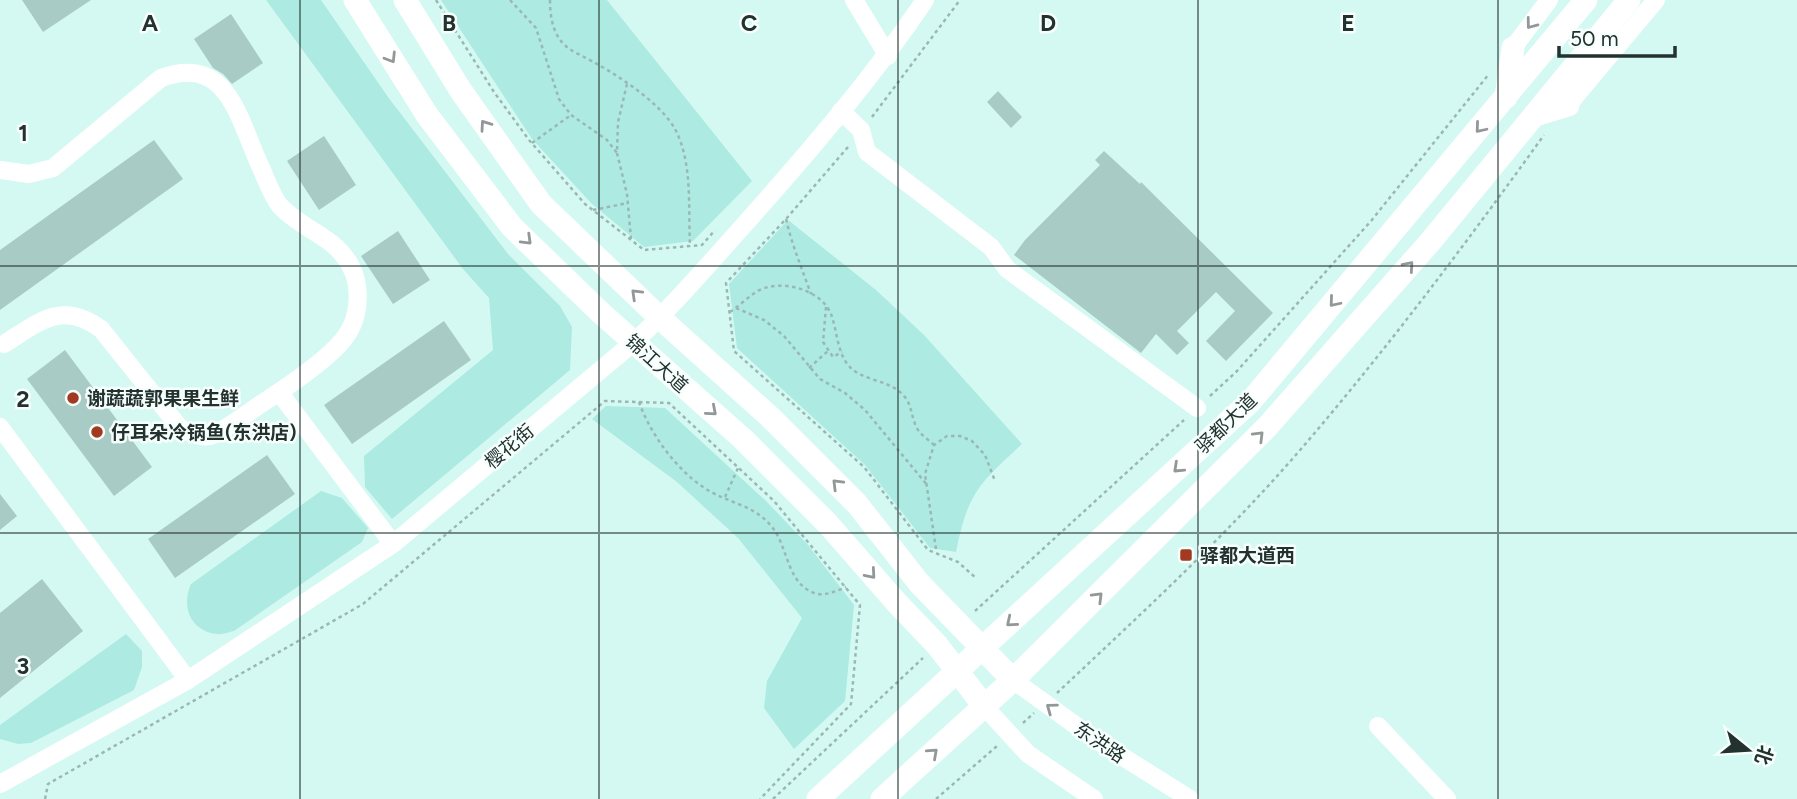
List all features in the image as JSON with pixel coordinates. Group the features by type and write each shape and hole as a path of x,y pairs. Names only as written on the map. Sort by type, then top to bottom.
{"main road":[{"name":"锦江大道","path":"355,0 427,115 512,226 634,342 743,439 828,524 937,645 984,706"},
{"name":"锦江大道","path":"405,0 461,91 541,204 660,318 770,416 857,505 919,583 1013,680"},
{"name":"驿都大道","path":"818,799 1251,401 1586,0"},
{"name":"驿都大道","path":"882,799 1013,680 1267,428 1430,243 1539,125 1629,0"},
{"path":"1506,97 1513,48"},
{"path":"1539,125 1569,105"}],"street":[{"path":"854,0 888,56"},
{"name":"樱花街","path":"0,784 188,680 393,544 634,342 660,318 776,189 888,56 925,0"},
{"path":"1513,48 1549,0"},
{"path":"1569,105 1656,0"},
{"path":"0,170 29,174 53,168 161,78 176,72 208,76 232,98 261,170 280,206 345,256 355,276 358,298 355,320 344,340 279,392 211,436 195,435 180,428 101,329 89,320 74,315 51,317 4,344"},
{"path":"841,111 862,130 867,152 991,247 1007,270 1197,408"},
{"path":"279,392 393,544"},
{"path":"0,427 188,680"},
{"name":"东洪路","path":"1013,680 1096,740 1190,799"},
{"path":"984,706 1028,754 1094,799"},
{"path":"1378,726 1447,799"}],"path":[{"path":"436,0 494,92 532,143 585,204 645,250 702,245 720,225"},
{"path":"510,0 536,28 559,99 571,115 607,140 617,153"},
{"path":"550,0 551,17 561,42 655,104 673,126 682,144 686,168 690,246"},
{"path":"960,0 862,130 786,219 726,283 734,351 864,467 928,550 958,562 977,579"},
{"path":"959,626 1237,371 1371,221 1513,48"},
{"path":"626,83 618,122 617,153 628,204 632,240"},
{"path":"532,143 571,115"},
{"path":"936,799 1045,704 1187,570 1300,450 1461,251 1539,125"},
{"path":"593,210 628,204"},
{"path":"786,219 792,245 811,294"},
{"path":"729,313 757,291 773,286 796,288 811,294 830,310 842,352 849,365 862,376 904,395 911,407 916,428 934,445"},
{"path":"826,307 823,342 833,357 842,352"},
{"path":"736,308 764,320 784,336 820,379 845,393 865,410 928,486"},
{"path":"809,368 829,350"},
{"path":"45,799 48,784 363,604 605,401 669,403 774,501 860,605 851,704 760,799"},
{"path":"639,402 646,422 681,468 703,487 754,509 772,527 782,544 790,568 810,592 824,595 846,587"},
{"path":"936,549 925,474 934,445 947,436 960,436 972,441 985,455 995,481"},
{"path":"725,498 738,468"},
{"path":"773,799 937,645"}],"shaded area":[{"path":"266,0 321,0 388,97 508,254 560,306 572,327 570,370 392,519 365,487 364,456 493,350 489,298 463,269"},
{"path":"441,0 607,0 752,181 693,241 644,247 591,203 532,139"},
{"path":"788,220 876,290 924,335 1022,444 977,490 965,515 956,552 930,548 865,465 737,348 729,284"},
{"path":"606,406 665,408 766,501 808,545 854,605 845,701 794,749 764,708 767,681 802,618 738,538 677,482 592,419"},
{"path":"321,491 342,498 368,528 362,542 234,631 217,634 194,623 187,601 191,584"},
{"path":"126,634 142,651 142,667 134,690 31,743 18,744 0,739 0,725"}],"building":[{"path":"22,0 91,0 43,32"},
{"path":"231,14 263,63 232,84 213,68 194,39"},
{"path":"998,91 1022,117 1011,128 987,102"},
{"path":"324,136 356,185 319,210 287,161"},
{"path":"154,140 183,179 0,310 0,250"},
{"path":"1104,151 1140,184 1141,182 1273,313 1226,361 1206,341 1235,311 1216,292 1177,331 1189,343 1177,355 1156,334 1141,353 1014,255 1025,240 1100,165 1095,160"},
{"path":"398,231 430,280 393,304 361,256"},
{"path":"444,321 471,360 352,444 324,405"},
{"path":"65,350 152,467 114,496 27,379"},
{"path":"267,455 295,494 175,578 148,539"},
{"path":"0,494 17,516 0,530"},
{"path":"42,579 83,631 0,698 0,613"}],"place":[{"name":"谢蔬蔬郭果果生鲜","path":"73,398"},
{"name":"仔耳朵冷锅鱼(东洪店)","path":"97,432"},
{"name":"驿都大道西","path":"1186,555"}]}
